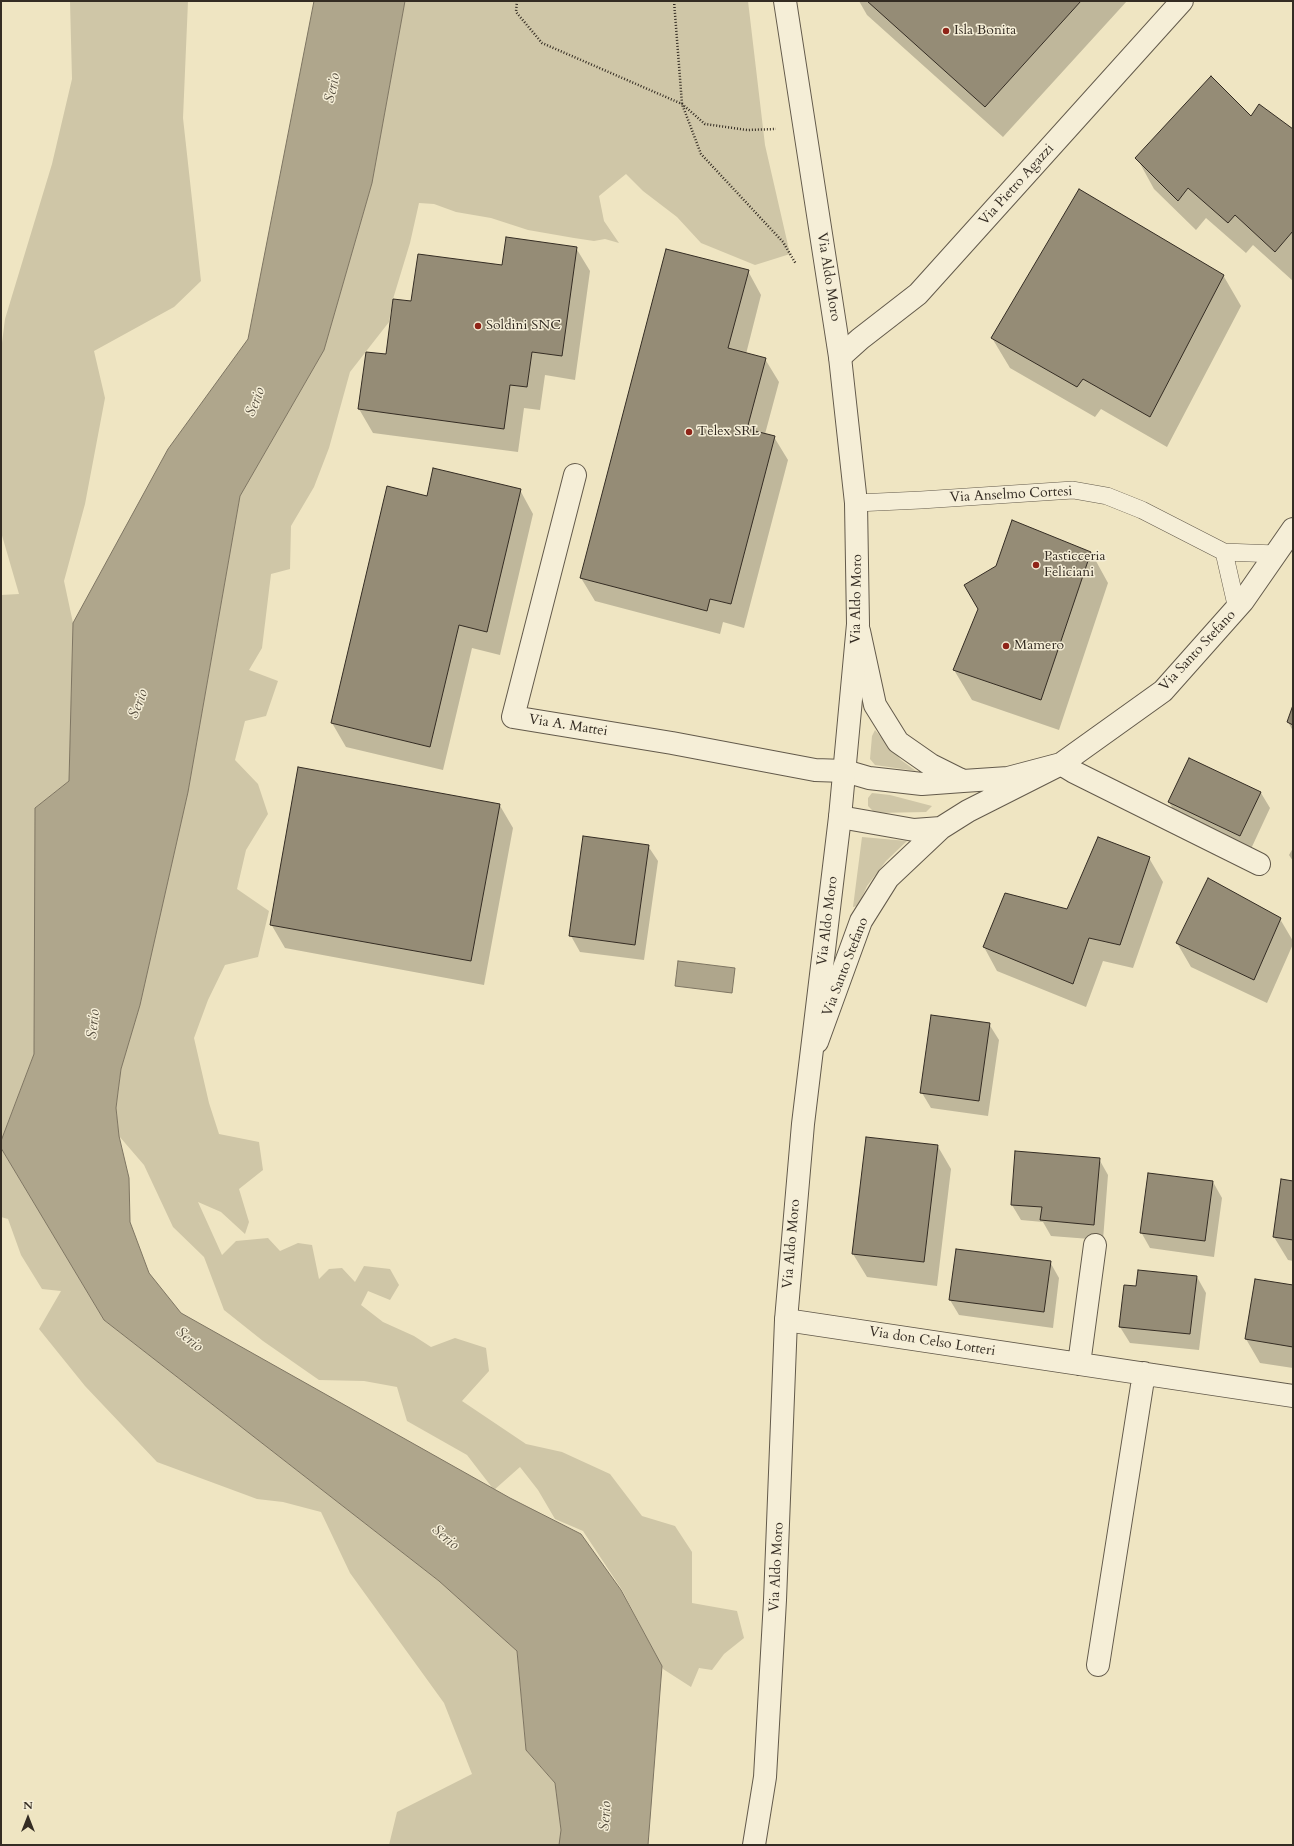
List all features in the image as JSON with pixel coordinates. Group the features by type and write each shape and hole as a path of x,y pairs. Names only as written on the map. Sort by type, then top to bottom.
{"street":[{"name":"Via Aldo Moro","path":"754,1845 765,1777 776,1600 786,1320 803,1124 840,817 858,624 856,503 840,357 785,1"},
{"name":"Via Pietro Agazzi","path":"840,357 860,339 918,294 1182,1"},
{"name":"Via A. Mattei","path":"576,475 513,717 672,743 815,770 845,771"},
{"name":"Via Santo Stefano","path":"811,1060 861,922 888,878 941,828 968,811 1061,764 1164,691 1237,609 1293,530"},
{"path":"858,624 875,705 898,742 931,765 963,781"},
{"name":"Via Santo Stefano","path":"845,771 869,778 922,784 1008,778 1061,764"},
{"path":"1061,764 1081,776 1259,864"},
{"name":"Via Santo Stefano","path":"840,817 914,830 941,828"},
{"path":"1079,1364 1095,1245"},
{"name":"Via don Celso Lotteri","path":"786,1320 1293,1396"},
{"path":"1098,1665 1144,1374"}],"lane":[{"name":"Via Anselmo Cortesi","path":"856,503 1073,490 1107,496 1142,510 1224,552 1276,554"},
{"path":"1224,552 1237,609"}],"path":[{"path":"517,1 516,12 542,42 682,104 705,124 747,130 804,128"},
{"path":"674,1 682,104 701,154 783,242 798,268"}],"shaded area":[{"path":"70,1 188,1 183,118 201,281 174,307 94,351 105,398 85,504 64,581 73,623 69,781 35,808 34,1054 1,1141 1,595 19,594 1,532 1,351 5,319 52,164 72,79"},
{"path":"405,1 748,1 765,145 790,254 755,265 701,243 677,217 643,191 626,174 599,196 604,221 619,243 605,239 594,241 528,230 491,218 456,212 434,204 419,203 410,243 393,299 389,322 350,372 329,448 314,487 291,526 290,569 271,574 262,648 249,670 278,681 266,716 245,721 235,760 258,784 268,814 246,850 237,889 269,911 258,957 225,965 208,1000 194,1038 209,1103 219,1134 259,1142 263,1170 239,1189 249,1222 245,1234 221,1212 198,1202 222,1255 236,1241 268,1238 280,1251 298,1243 312,1245 319,1279 329,1269 342,1268 355,1282 364,1266 390,1269 399,1285 390,1300 368,1291 361,1305 383,1322 414,1336 431,1347 455,1338 486,1348 489,1371 462,1401 526,1444 562,1452 610,1474 642,1516 675,1526 692,1552 692,1603 737,1611 744,1638 724,1654 712,1670 699,1668 691,1687 663,1669 622,1590 583,1531 555,1519 538,1490 520,1467 494,1490 467,1455 407,1421 397,1387 364,1381 319,1380 263,1341 224,1310 204,1257 173,1227 144,1165 119,1136 116,1108 121,1069 140,1005 188,792 240,496 324,350 372,183"},
{"path":"875,730 901,760 916,771 875,765 870,759 872,736"},
{"path":"872,793 890,795 932,806 926,812 875,813 868,806 868,798"},
{"path":"862,837 907,841 886,861 867,886 858,906 853,907"},
{"path":"1,1148 104,1320 439,1581 517,1651 526,1750 555,1783 561,1830 559,1845 389,1845 397,1812 472,1774 444,1703 350,1573 321,1512 283,1502 257,1499 157,1462 85,1386 39,1329 61,1291 42,1289 21,1255 8,1219 1,1217"}],"water":[{"name":"Serio","path":"314,1 405,1 372,183 324,350 240,496 188,792 140,1005 121,1069 116,1108 119,1136 129,1178 130,1222 149,1273 181,1313 510,1498 581,1534 621,1590 662,1666 648,1845 559,1845 561,1830 555,1783 526,1750 517,1651 439,1581 104,1320 1,1148 1,1141 34,1054 35,808 69,781 73,623 168,449 248,339"},
{"path":"678,961 735,968 732,993 675,986"}],"building":[{"path":"867,1 1081,1 985,107"},
{"path":"1211,76 1251,116 1259,104 1293,129 1293,231 1275,252 1235,215 1228,223 1188,188 1178,201 1135,158"},
{"path":"1079,189 1224,275 1150,417 1083,379 1077,387 991,338"},
{"name":"Soldini SNC","path":"506,237 577,247 562,356 532,352 527,387 510,385 504,429 358,409 366,352 386,354 393,299 411,301 418,254 502,265"},
{"name":"Telex SRL","path":"666,249 749,270 728,348 766,358 747,429 775,436 731,604 710,599 707,611 580,578"},
{"path":"433,468 521,489 487,632 459,625 430,747 331,723 387,486 427,496"},
{"path":"1012,520 1091,552 1041,700 953,670 978,609 964,585 996,566"},
{"path":"1293,705 1293,725 1287,722"},
{"path":"1189,758 1261,792 1240,836 1168,802"},
{"path":"298,767 500,804 471,961 270,925"},
{"path":"583,836 649,845 635,945 569,936"},
{"path":"1098,837 1150,857 1120,945 1089,938 1073,984 983,947 1005,893 1067,909"},
{"path":"1208,878 1281,918 1254,980 1176,943"},
{"path":"931,1015 990,1023 979,1101 920,1093"},
{"path":"866,1137 938,1145 924,1262 852,1254"},
{"path":"1015,1151 1100,1158 1094,1225 1040,1220 1042,1207 1011,1205"},
{"path":"1148,1173 1213,1181 1205,1241 1140,1233"},
{"path":"1281,1179 1293,1181 1293,1240 1273,1237"},
{"path":"956,1249 1051,1261 1044,1312 949,1300"},
{"path":"1138,1270 1197,1276 1190,1334 1119,1327 1124,1285 1136,1286"},
{"path":"1255,1279 1293,1285 1293,1347 1245,1339"}],"place":[{"name":"Isla Bonita","path":"946,31"},
{"name":"Soldini SNC","path":"478,326"},
{"name":"Telex SRL","path":"689,432"},
{"name":"Pasticceria Feliciani","path":"1036,565"},
{"name":"Mamero","path":"1006,646"}]}
